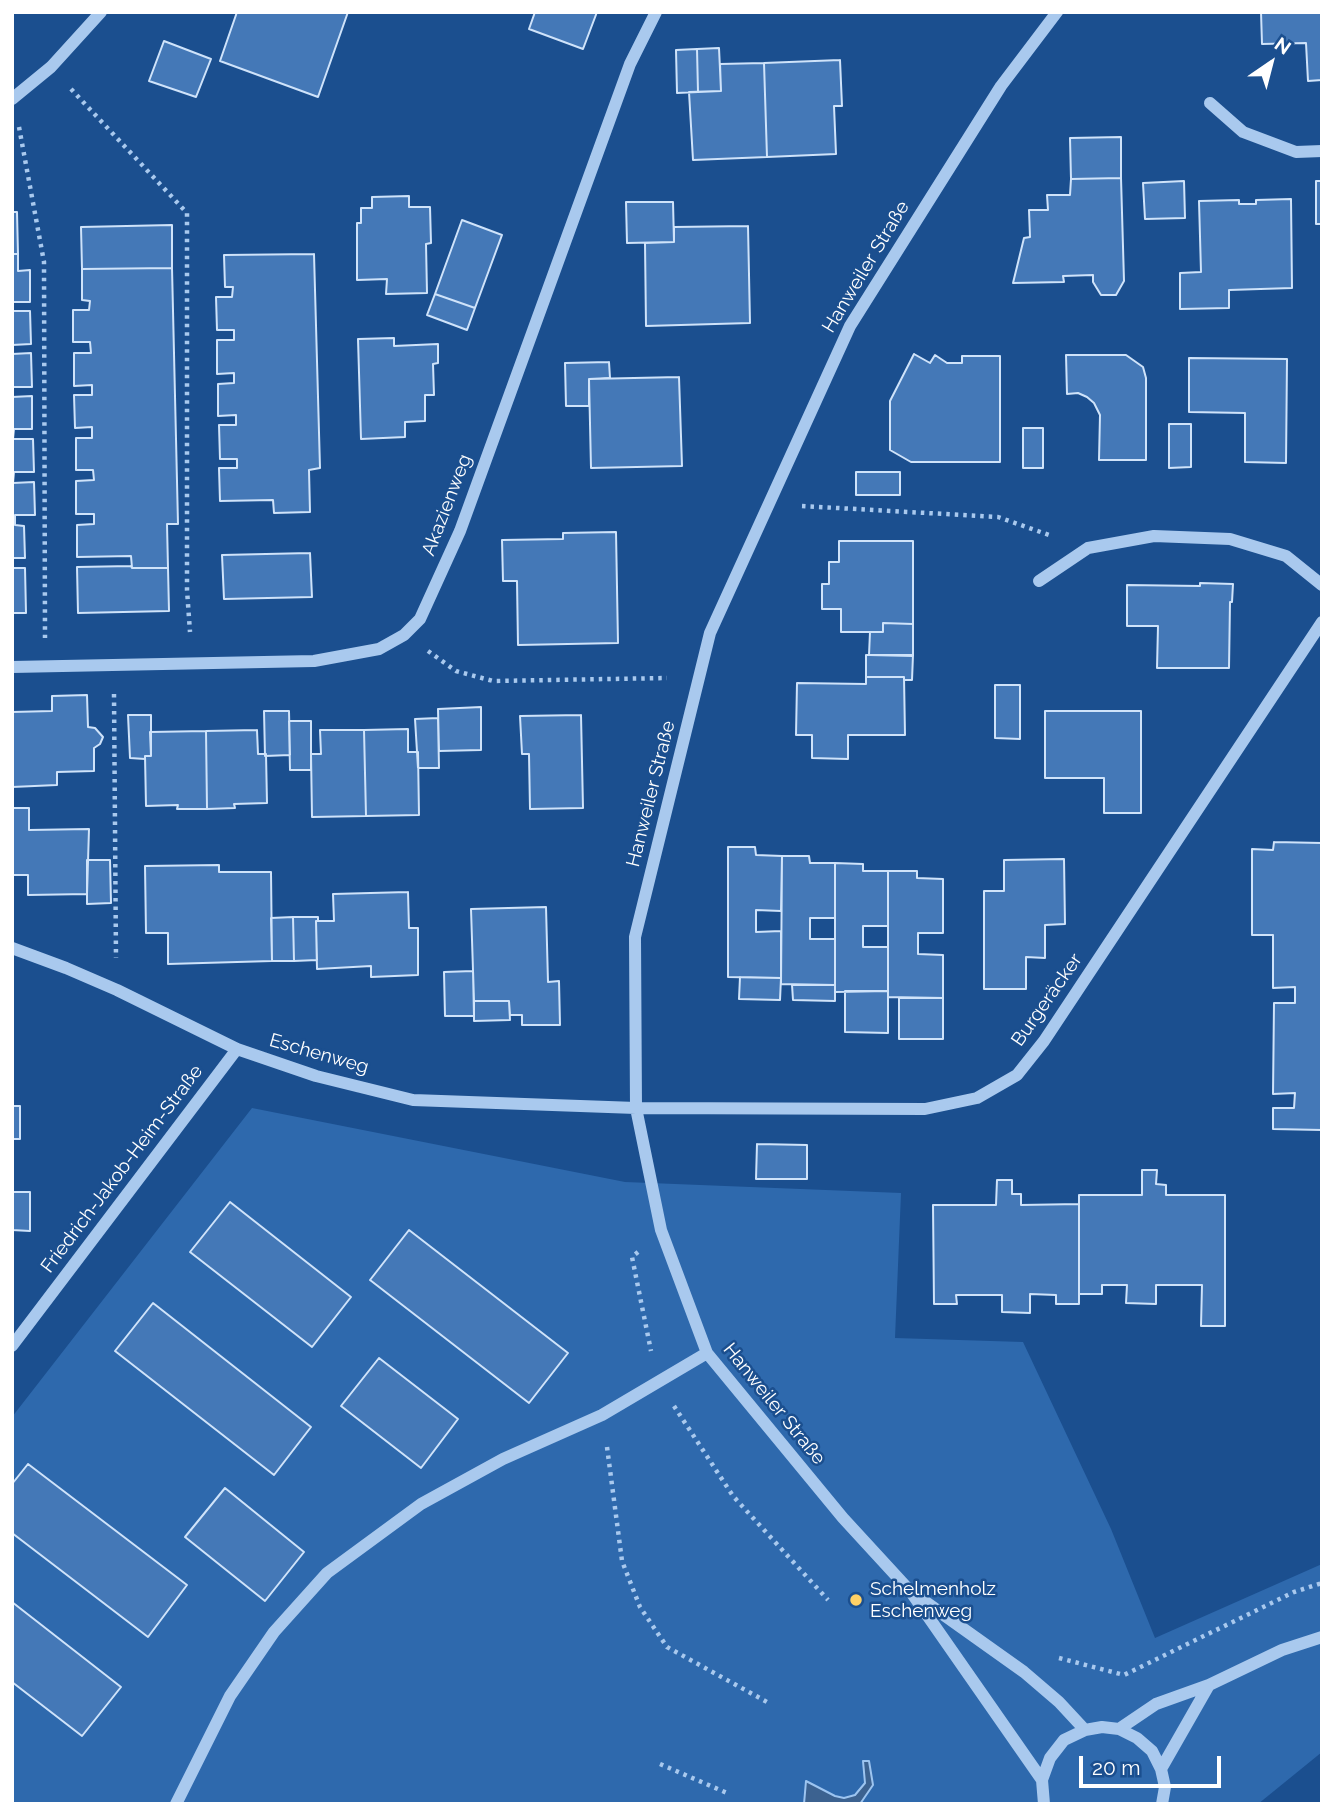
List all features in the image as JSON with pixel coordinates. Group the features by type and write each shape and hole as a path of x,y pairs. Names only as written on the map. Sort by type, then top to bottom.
{"street":[{"path":"13,99 51,68 101,12"},
{"name":"Akazienweg","path":"12,667 314,661 379,649 404,635 420,619 460,531 630,64 656,12"},
{"name":"Hanweiler Straße","path":"1042,1780 911,1592 843,1518 707,1353 661,1230 636,1108 635,937 710,634 850,327 1000,86 1056,12"},
{"path":"1210,103 1244,132 1296,152 1322,150"},
{"path":"1039,581 1088,548 1154,536 1230,539 1286,556 1322,585"},
{"name":"Burgeräcker","path":"636,1108 925,1109 977,1098 1017,1075 1044,1041 1322,622"},
{"name":"Eschenweg","path":"12,948 117,990 237,1049 316,1076 413,1100 636,1108"},
{"name":"Friedrich-Jakob-Heim-Straße","path":"12,1346 237,1049"},
{"path":"176,1804 230,1696 274,1632 327,1573 421,1504 502,1459 603,1415 707,1353"},
{"name":"Hanweiler Straße","path":"911,1592 1024,1672 1059,1702 1085,1730"},
{"path":"1119,1729 1156,1704 1209,1685 1282,1650 1322,1637"},
{"path":"1161,1769 1209,1685"},
{"path":"1044,1804 1042,1780 1050,1758 1065,1740 1085,1730 1102,1727 1119,1729 1137,1738 1152,1751 1161,1769 1165,1787 1162,1804"}],"path":[{"path":"51,68 187,213 187,590 191,664"},
{"path":"13,99 44,262 45,603"},
{"path":"824,508 998,517 1088,548"},
{"path":"404,635 456,670 492,681 700,677"},
{"path":"113,666 117,990"},
{"path":"661,1230 632,1258 657,1381 733,1496 828,1600"},
{"path":"603,1415 622,1561 640,1607 667,1647 767,1702"},
{"path":"1024,1672 1036,1652 1124,1675 1294,1592 1322,1583"},
{"path":"660,1764 727,1793"}],"shaded area":[{"path":"252,1108 625,1182 901,1193 895,1338 1023,1342 1111,1529 1155,1638 1322,1564 1322,1752 1258,1804 12,1804 12,1417"},
{"path":"863,1761 869,1761 873,1785 860,1804 804,1804 806,1781 835,1796 844,1798 855,1795 865,1783"}],"building":[{"path":"237,12 348,12 318,97 220,61"},
{"path":"535,12 597,12 583,49 529,29"},
{"path":"1261,12 1322,12 1322,80 1308,81 1306,43 1262,44"},
{"path":"164,41 211,59 196,97 149,81"},
{"path":"719,48 721,91 698,92 697,49"},
{"path":"697,49 698,92 677,93 676,50"},
{"path":"840,60 842,106 834,106 836,154 767,157 764,63"},
{"path":"764,63 767,157 693,160 689,92 721,91 720,64"},
{"path":"1121,137 1121,178 1071,179 1070,138"},
{"path":"1121,178 1124,281 1116,295 1101,295 1093,282 1093,275 1063,276 1064,282 1013,283 1024,238 1030,237 1029,210 1048,210 1047,195 1070,195 1071,179"},
{"path":"1184,181 1185,218 1145,219 1143,183"},
{"path":"1316,181 1322,181 1322,224 1316,224"},
{"path":"409,196 409,207 430,207 431,243 426,244 427,293 386,294 387,279 357,280 357,223 361,223 361,208 372,208 372,197"},
{"path":"1291,199 1292,288 1229,290 1229,308 1180,309 1180,273 1201,272 1199,201 1239,200 1239,204 1256,204 1256,200"},
{"path":"626,202 673,202 674,242 627,243"},
{"path":"12,212 17,212 18,254 12,254"},
{"path":"462,220 502,235 475,308 435,294"},
{"path":"172,225 172,268 82,269 81,227"},
{"path":"748,226 750,323 646,326 645,243 674,242 674,227"},
{"path":"12,254 18,254 18,271 30,270 30,302 12,302"},
{"path":"314,254 320,468 309,470 310,512 274,513 273,500 220,501 219,468 237,468 237,459 220,459 219,425 236,425 236,415 218,416 218,384 234,383 234,373 217,374 217,340 234,340 234,330 217,330 216,297 232,297 233,287 225,287 224,255"},
{"path":"172,268 178,524 167,524 168,568 132,568 131,556 77,557 77,525 94,524 94,514 76,514 76,481 94,480 93,470 76,470 76,438 92,438 92,427 75,428 74,395 92,395 92,385 74,386 74,353 91,353 90,342 73,342 73,310 89,310 90,301 82,300 82,269"},
{"path":"435,294 475,308 467,330 427,315"},
{"path":"12,311 30,311 31,344 12,345"},
{"path":"394,338 394,346 438,344 438,363 433,364 434,395 425,395 425,421 405,422 405,437 361,439 358,339"},
{"path":"31,353 32,387 12,387 12,354"},
{"path":"914,354 930,363 935,355 947,363 962,363 962,356 1000,356 1000,462 911,462 890,450 890,401"},
{"path":"1066,355 1126,355 1143,367 1146,378 1146,460 1099,460 1100,415 1094,403 1087,397 1078,393 1067,394"},
{"path":"1189,358 1287,359 1286,463 1245,462 1245,413 1189,412"},
{"path":"609,362 610,378 589,379 589,406 566,406 565,363"},
{"path":"679,377 682,466 591,468 589,379"},
{"path":"32,396 32,429 14,429 13,439 33,439 34,472 14,472 13,483 34,482 35,515 15,515 15,525 24,526 25,558 12,558 12,397"},
{"path":"1169,424 1191,424 1191,467 1169,468"},
{"path":"1023,428 1043,428 1043,468 1023,468"},
{"path":"856,472 900,472 900,495 856,495"},
{"path":"616,532 618,643 518,645 517,581 503,581 502,540 563,539 563,533"},
{"path":"839,541 913,541 913,624 883,623 883,632 841,632 841,609 822,609 822,584 829,584 829,562 839,562"},
{"path":"310,553 312,597 224,599 222,555"},
{"path":"77,567 168,568 169,611 78,613"},
{"path":"12,568 25,568 26,613 12,613"},
{"path":"1200,583 1233,584 1230,602 1229,668 1157,668 1158,626 1127,626 1127,585 1200,586"},
{"path":"883,623 913,624 913,656 869,655 870,632 883,632"},
{"path":"866,655 913,655 912,680 904,680 904,677 866,677"},
{"path":"866,677 904,677 905,735 848,735 848,759 812,758 812,735 796,735 797,683 866,684"},
{"path":"995,685 1020,685 1020,739 995,738"},
{"path":"87,695 88,727 95,728 103,737 100,744 94,748 94,771 57,772 57,785 12,787 12,712 52,711 52,696"},
{"path":"481,707 481,750 439,751 438,709"},
{"path":"264,711 289,711 290,755 265,756"},
{"path":"1045,711 1141,711 1141,813 1104,813 1104,778 1045,778"},
{"path":"128,715 151,715 151,756 145,756 145,759 130,758"},
{"path":"581,715 583,808 530,809 529,754 522,754 520,716"},
{"path":"438,718 439,768 418,768 415,719"},
{"path":"289,721 311,721 311,770 290,770"},
{"path":"408,729 408,752 418,752 419,815 366,816 364,730"},
{"path":"257,730 258,754 266,754 267,803 234,804 235,808 207,809 206,731"},
{"path":"320,730 364,730 366,816 312,817 311,754 321,754"},
{"path":"206,731 207,809 177,809 178,805 146,806 145,756 151,756 150,732"},
{"path":"12,808 29,808 29,830 89,829 87,894 28,895 28,875 12,875"},
{"path":"1274,842 1322,843 1322,1130 1273,1129 1273,1108 1294,1108 1295,1093 1273,1094 1274,1003 1295,1003 1295,987 1273,988 1273,935 1252,935 1252,849 1273,850"},
{"path":"728,847 755,847 756,855 782,856 781,911 756,910 756,932 781,931 781,978 728,977"},
{"path":"782,856 809,856 810,863 835,863 835,918 810,918 810,939 835,939 835,985 781,984"},
{"path":"1064,859 1065,924 1045,925 1045,958 1026,957 1026,989 984,989 984,891 1004,891 1004,860"},
{"path":"87,860 110,860 111,903 87,904"},
{"path":"835,863 863,864 863,871 888,871 888,926 863,926 863,947 888,947 888,991 835,992"},
{"path":"219,865 219,872 271,872 272,961 168,964 168,933 146,933 145,866"},
{"path":"888,871 917,871 917,878 943,879 943,933 918,933 918,954 943,955 943,998 888,997"},
{"path":"408,892 409,928 418,928 418,975 371,977 371,966 317,969 316,921 334,921 333,894"},
{"path":"546,907 548,982 559,981 560,1025 522,1025 522,1015 510,1015 509,1001 474,1001 471,909"},
{"path":"293,917 318,917 317,960 294,961"},
{"path":"293,917 294,961 272,961 271,918"},
{"path":"473,971 474,1016 445,1016 444,972"},
{"path":"740,977 781,978 780,1000 739,999"},
{"path":"792,985 835,985 835,1001 793,1000"},
{"path":"845,991 888,991 888,1033 845,1032"},
{"path":"899,998 943,998 943,1039 899,1039"},
{"path":"474,1001 509,1001 510,1020 474,1021"},
{"path":"12,1106 20,1106 20,1139 12,1139"},
{"path":"757,1144 807,1145 807,1179 756,1179"},
{"path":"1142,1170 1157,1170 1156,1184 1166,1185 1166,1195 1225,1195 1225,1326 1201,1326 1202,1285 1156,1285 1156,1304 1126,1303 1127,1285 1102,1285 1102,1294 1079,1294 1079,1195 1142,1195"},
{"path":"997,1180 1012,1180 1012,1194 1021,1194 1021,1205 1079,1204 1079,1304 1056,1304 1056,1295 1030,1294 1030,1313 1002,1312 1002,1295 956,1295 957,1304 934,1304 933,1205 996,1205"},
{"path":"12,1192 30,1192 30,1231 12,1230"},
{"path":"230,1202 351,1297 312,1347 190,1252"},
{"path":"409,1230 568,1353 529,1403 370,1280"},
{"path":"153,1303 311,1427 274,1475 115,1351"},
{"path":"379,1358 458,1419 421,1468 341,1406"},
{"path":"28,1464 187,1585 148,1637 12,1533 12,1484"},
{"path":"225,1488 304,1552 265,1601 185,1537"},
{"path":"12,1602 121,1687 82,1736 12,1682"}],"place":[{"name":"Schelmenholz Eschenweg","path":"856,1600"}]}
